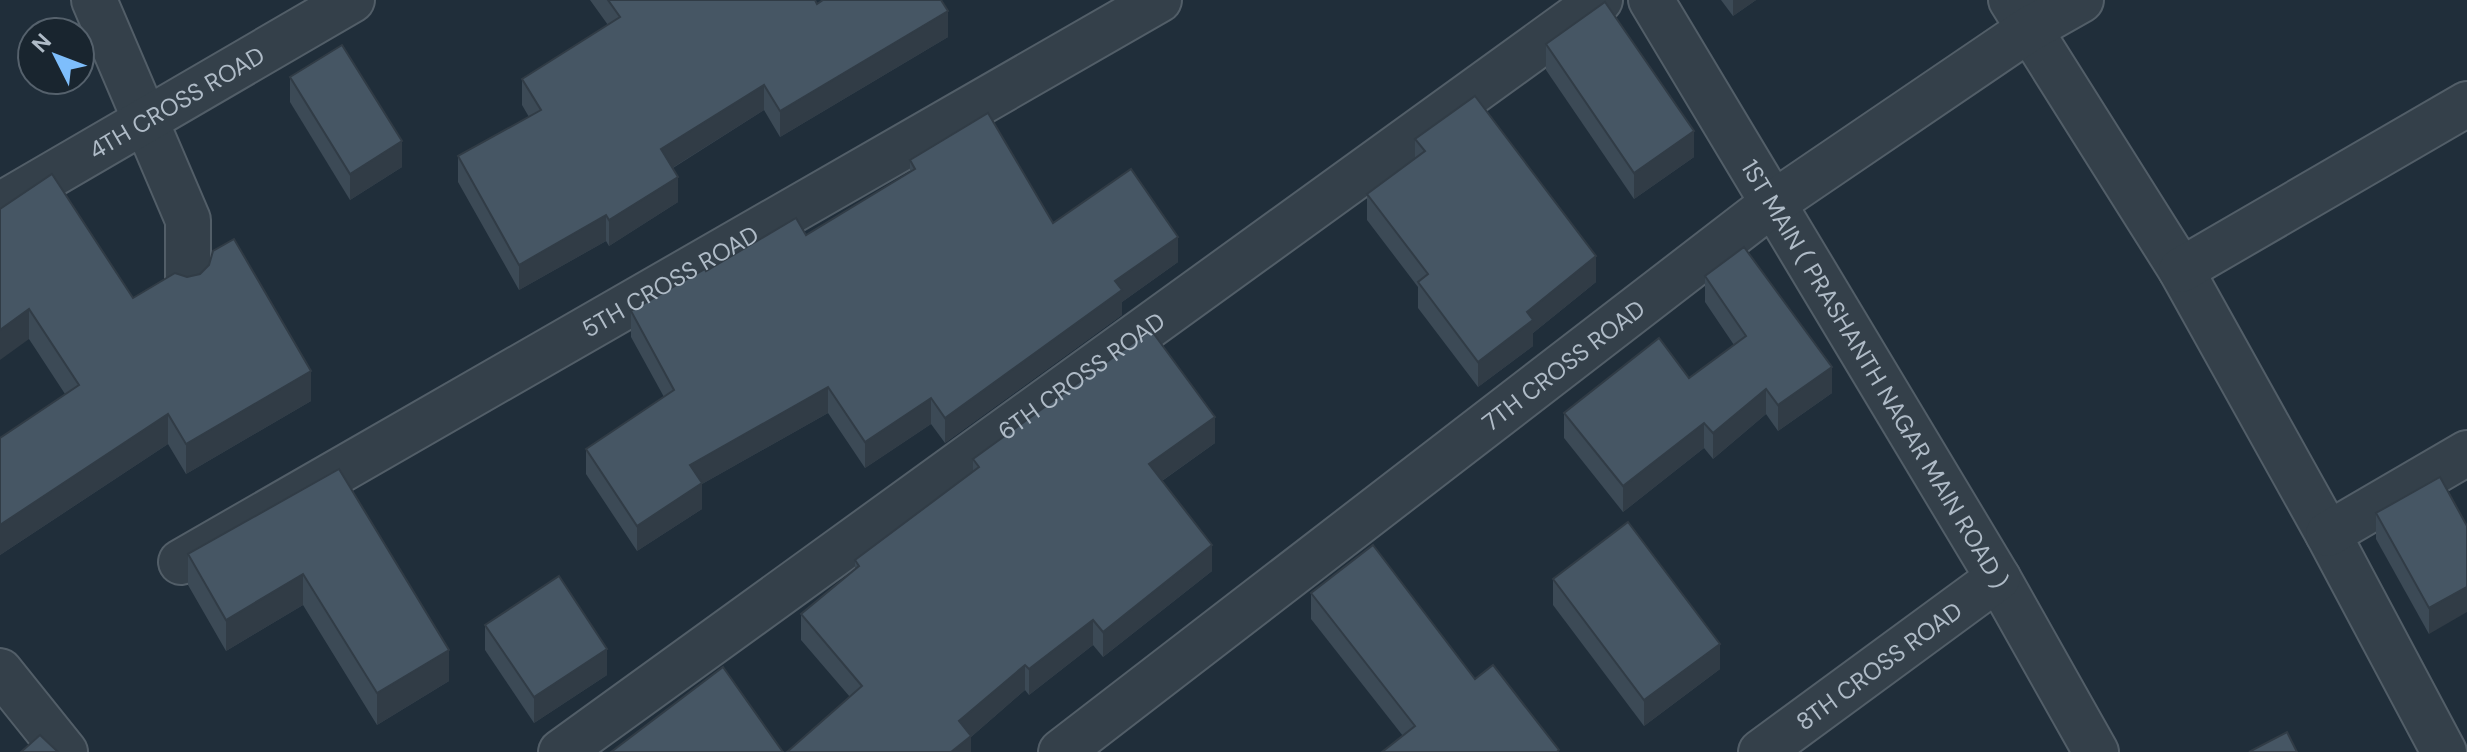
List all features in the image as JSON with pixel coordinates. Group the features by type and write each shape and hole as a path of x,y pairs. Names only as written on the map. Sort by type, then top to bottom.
{"street":[{"path":"94,0 188,220 188,282"},
{"name":"4TH CROSS ROAD","path":"0,205 352,0"},
{"name":"5TH CROSS ROAD","path":"181,562 1159,0"},
{"name":"6TH CROSS ROAD","path":"561,752 1600,0"},
{"name":"1ST MAIN ( PRASHANTH NAGAR MAIN ROAD )","path":"1651,0 1998,578 2096,752"},
{"name":"7TH CROSS ROAD","path":"1061,752 2020,15 2081,0"},
{"path":"2020,15 2181,270 2328,534 2444,752"},
{"path":"2181,270 2467,104"},
{"path":"2328,534 2467,453"},
{"name":"8TH CROSS ROAD","path":"1761,752 1998,578"},
{"path":"0,671 65,752"}],"building":[{"path":"608,0 815,0 817,4 823,0 941,0 948,11 780,111 764,85 661,149 678,177 609,220 606,215 519,265 458,156 541,110 522,79 620,17"},
{"path":"1605,2 1694,131 1634,173 1546,44"},
{"path":"342,45 402,141 350,174 290,77"},
{"path":"1475,96 1596,256 1527,312 1533,320 1478,362 1418,282 1428,274 1367,194 1425,151 1415,139"},
{"path":"988,113 1053,223 1131,169 1178,237 1115,281 1122,290 945,418 931,398 865,442 828,387 690,465 702,483 637,526 586,449 674,390 631,311 796,218 806,235 915,169 910,160"},
{"path":"52,174 133,298 175,273 187,277 200,274 209,265 213,251 234,239 311,371 186,444 168,414 0,525 0,438 79,385 29,309 0,330 0,209"},
{"path":"1744,247 1832,367 1778,405 1766,389 1713,433 1704,423 1623,486 1564,413 1659,338 1689,378 1746,336 1705,276"},
{"path":"1151,330 1215,417 1149,464 1212,545 1103,632 1093,620 1029,669 1025,665 959,721 971,736 951,752 787,752 862,686 801,614 859,566 855,560 979,467 973,459"},
{"path":"339,469 449,650 377,693 303,574 226,620 188,554"},
{"path":"2440,477 2467,526 2467,587 2429,608 2376,513"},
{"path":"1628,522 1720,644 1644,700 1553,579"},
{"path":"1373,545 1475,679 1493,665 1559,750 1557,752 1382,752 1415,726 1311,593"},
{"path":"559,576 607,649 534,697 485,625"},
{"path":"723,667 783,752 611,752"},
{"path":"2287,732 2297,752 2249,752"},
{"path":"40,735 58,752 21,752"}]}
